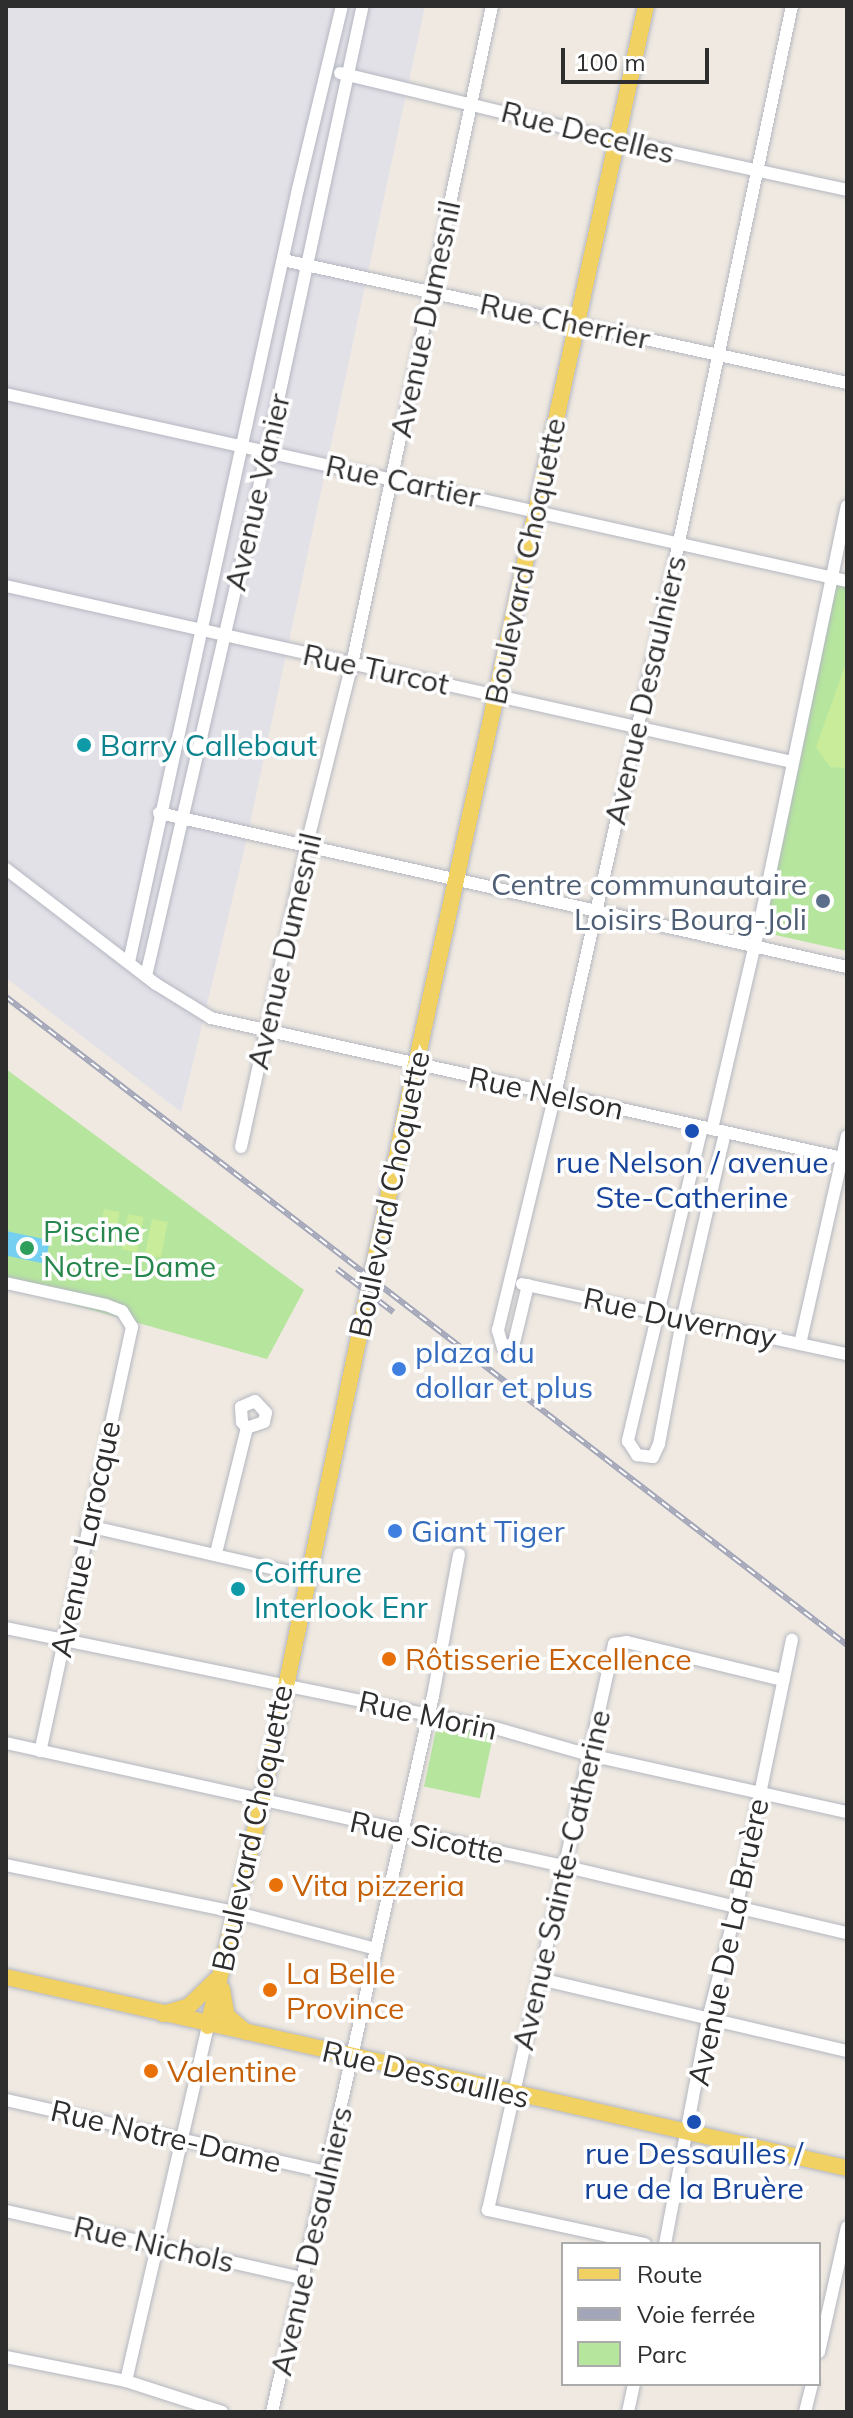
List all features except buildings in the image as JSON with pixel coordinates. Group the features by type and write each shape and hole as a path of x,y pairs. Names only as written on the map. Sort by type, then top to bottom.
{"main road":[{"name":"Boulevard Choquette","path":"208,2026 262,1801 283,1687 416,1064 646,6"},
{"path":"161,2015 189,2006 220,1976"},
{"path":"220,1976 227,2016 253,2036"},
{"name":"Rue Dessaulles","path":"7,1981 847,2168"}],"street":[{"name":"Avenue Vanier","path":"129,962 159,813 298,189 329,71 342,6"},
{"name":"Avenue Vanier","path":"146,976 267,452 363,6"},
{"name":"Avenue Dumesnil","path":"241,1147 306,848 352,664 492,6"},
{"name":"Avenue Desaulniers","path":"528,1285 514,1343 503,1348 498,1330 555,1095 679,542 792,6"},
{"name":"Rue Decelles","path":"329,71 616,140 847,190"},
{"path":"298,189 323,194"},
{"name":"Rue Cherrier","path":"283,260 847,383"},
{"name":"Rue Cartier","path":"6,394 536,509 847,581"},
{"path":"713,1130 658,1314 628,1441 637,1455 653,1457 659,1444 713,1130 847,506"},
{"name":"Rue Turcot","path":"6,586 792,762"},
{"path":"159,813 847,967"},
{"path":"148,867 171,873"},
{"name":"Rue Nelson","path":"6,869 146,976 211,1018 844,1159"},
{"path":"800,1344 847,1136"},
{"name":"Rue Duvernay","path":"512,1282 658,1314 683,1316 847,1354"},
{"name":"Avenue Larocque","path":"6,1283 106,1305 122,1311 132,1327 40,1751"},
{"path":"216,1553 247,1428"},
{"path":"88,1526 307,1576"},
{"name":"Avenue Desaulniers","path":"272,2412 429,1713 459,1554"},
{"name":"Rue Morin","path":"6,1628 283,1687 429,1713 589,1755 847,1812"},
{"name":"Avenue De La Bruère","path":"665,2242 708,2019 737,1905 792,1640"},
{"name":"Avenue Sainte-Catherine","path":"636,2242 488,2210 614,1644 627,1642 783,1680"},
{"name":"Rue Sicotte","path":"6,1743 737,1905 847,1933"},
{"path":"6,1865 234,1912 376,1949"},
{"path":"540,1979 847,2051"},
{"name":"Boulevard Choquette","path":"126,2381 208,2026"},
{"name":"Rue Notre-Dame","path":"6,2100 326,2172"},
{"name":"Rue Nichols","path":"6,2211 302,2278"},
{"path":"821,2343 847,2227"},
{"path":"821,2281 834,2284"},
{"path":"6,2357 126,2381 222,2412"},
{"path":"628,2412 634,2386"},
{"path":"805,2412 812,2386"}],"shaded area":[{"path":"6,6 425,6 244,851 181,1112 6,978"}],"green space":[{"path":"831,577 847,581 847,951 758,931"},
{"path":"847,660 847,768 830,767 816,747"},
{"path":"6,1069 304,1290 267,1359 6,1286"},
{"path":"104,1209 120,1212 113,1247 97,1244"},
{"path":"128,1214 144,1217 137,1252 121,1249"},
{"path":"152,1219 168,1222 161,1257 145,1254"},
{"path":"439,1716 495,1728 480,1798 424,1786"}],"water":[{"name":"Piscine Notre-Dame","path":"6,1231 50,1240 45,1264 6,1256"}],"railway":[{"path":"6,997 847,1645"},
{"path":"337,1269 393,1312"}],"place":[{"name":"Barry Callebaut","path":"84,745"},
{"name":"Centre communautaire Loisirs Bourg-Joli","path":"823,901"},
{"name":"rue Nelson / avenue Ste-Catherine","path":"692,1131"},
{"name":"Piscine Notre-Dame","path":"27,1248"},
{"name":"plaza du dollar et plus","path":"399,1369"},
{"name":"Giant Tiger","path":"395,1531"},
{"name":"Coiffure Interlook Enr","path":"238,1589"},
{"name":"Rôtisserie Excellence","path":"389,1659"},
{"name":"Vita pizzeria","path":"276,1885"},
{"name":"La Belle Province","path":"270,1990"},
{"name":"Valentine","path":"151,2071"},
{"name":"rue Dessaulles / rue de la Bruère","path":"694,2122"}]}
